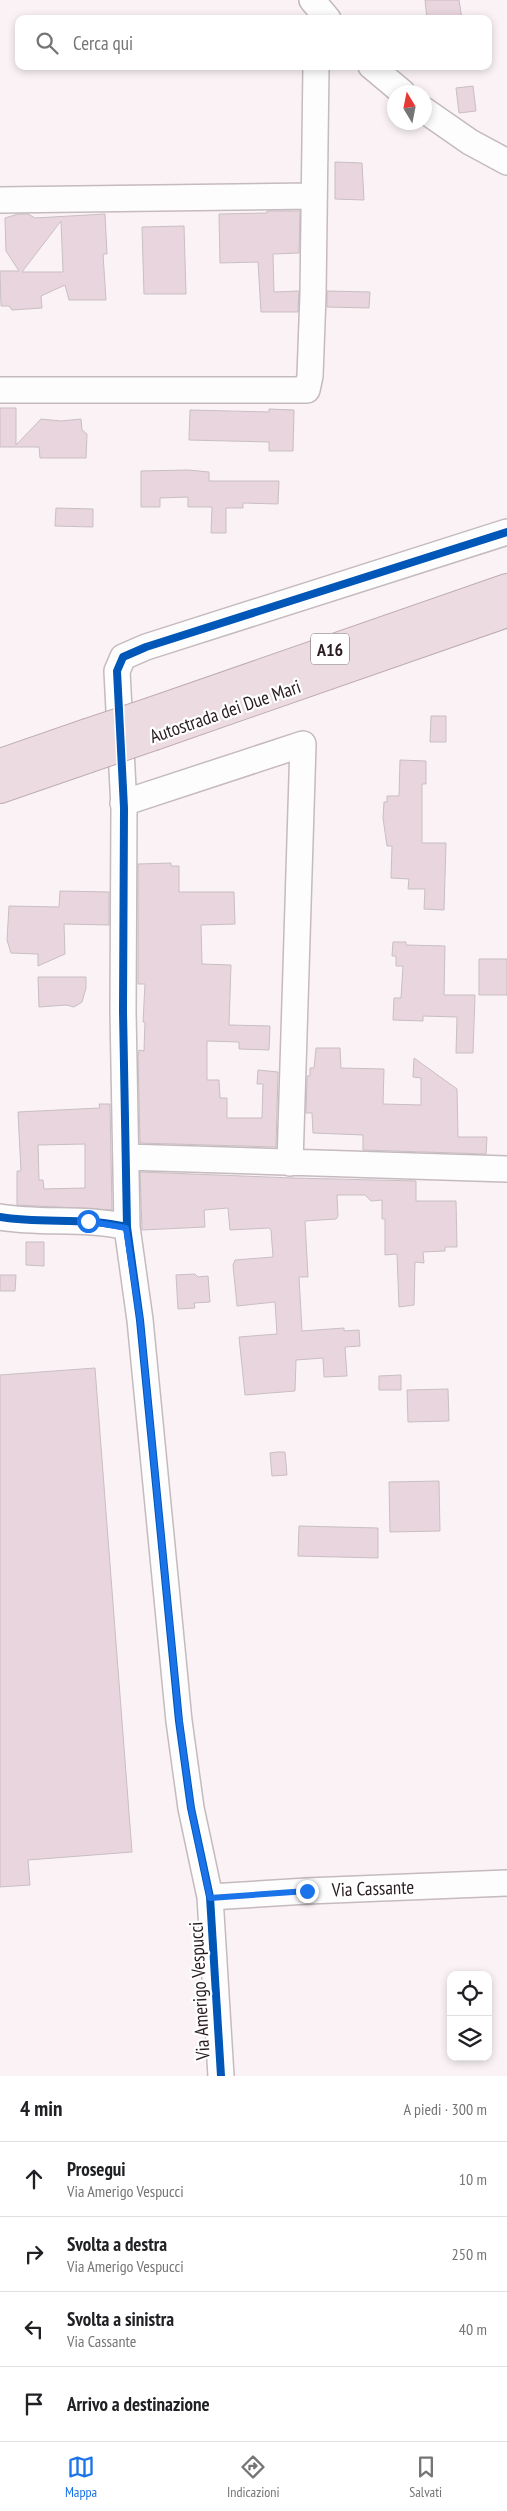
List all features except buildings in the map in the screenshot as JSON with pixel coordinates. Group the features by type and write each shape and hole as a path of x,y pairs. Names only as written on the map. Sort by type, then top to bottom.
{"highway":[{"name":"Autostrada dei Due Mari","path":"0,789 87,746 153,723 507,588"},
{"name":"Autostrada dei Due Mari","path":"153,723 507,613"},
{"name":"Autostrada dei Due Mari","path":"0,764 87,746"}],"street":[{"path":"0,390 307,390 310,376 316,70"},
{"path":"376,70 394,85"},
{"path":"432,116 470,142 507,162"},
{"path":"0,200 313,196"},
{"name":"Via Amerigo Vespucci","path":"221,2076 210,1898 191,1808 179,1720 140,1320 126,1228 122,1011 124,803 118,672 124,657 146,647 507,532"},
{"path":"124,803 303,744 290,1163"},
{"path":"126,1157 507,1168"},
{"path":"0,1217 20,1220 96,1222 126,1228"},
{"name":"Via Cassante","path":"210,1898 307,1891 507,1883"}],"cycle path":[{"path":"127,1227 123,1011 124,808 117,671 123,657 146,647 507,532"},
{"path":"0,1217 95,1222 127,1227 140,1320 179,1721 191,1808 210,1897 221,2076"}],"route":[{"path":"88,1221 126,1228 129,1241 140,1320 179,1720 191,1808 210,1898 307,1891"}]}
